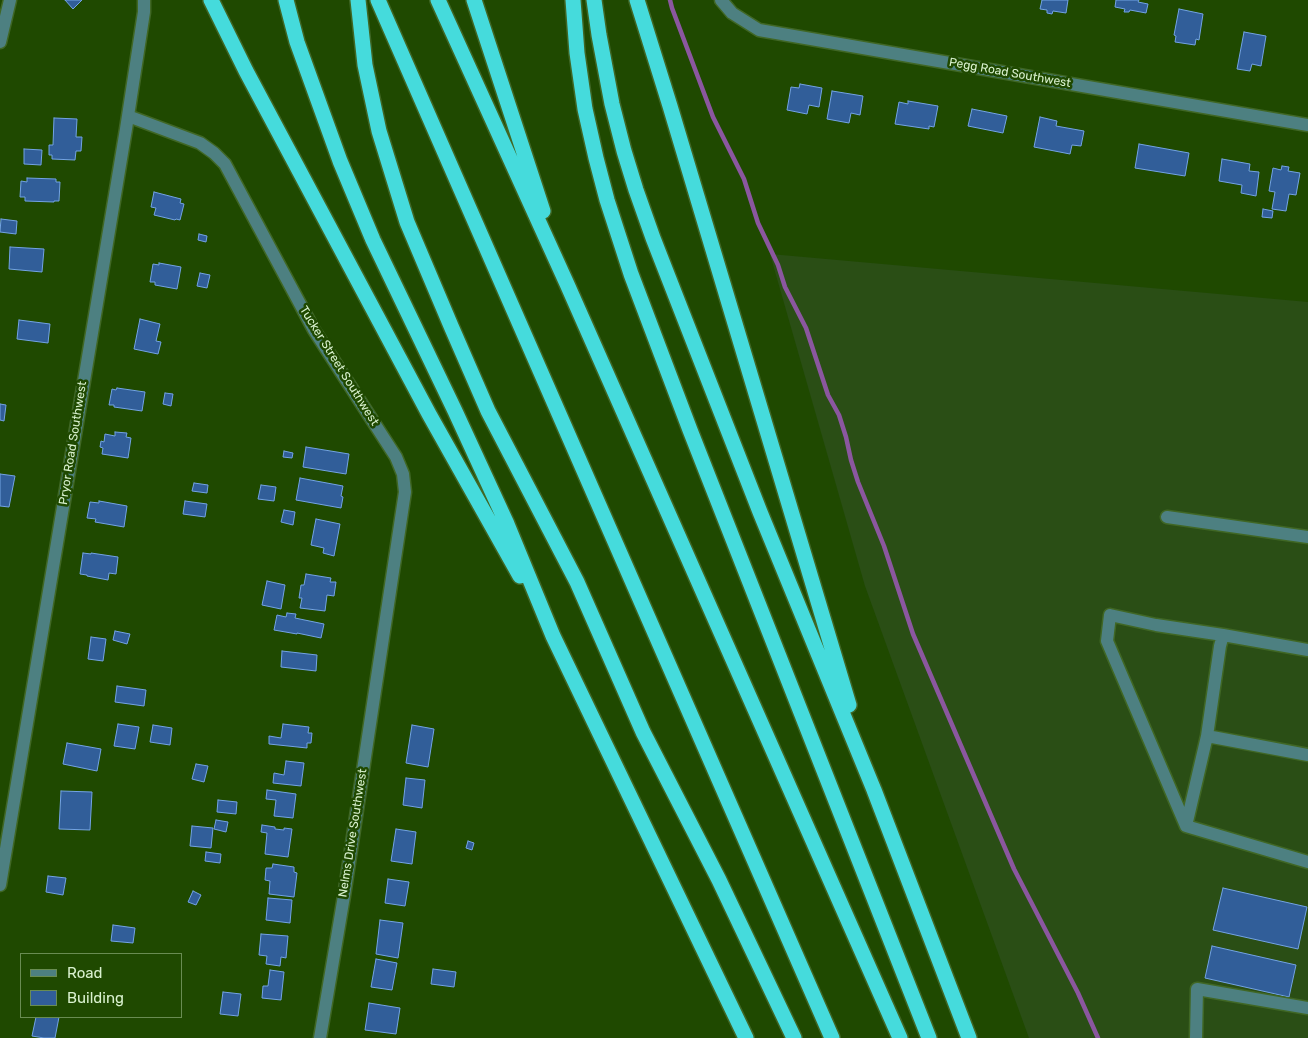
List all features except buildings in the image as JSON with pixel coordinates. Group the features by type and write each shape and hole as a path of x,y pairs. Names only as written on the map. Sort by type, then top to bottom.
{"highway":[{"path":"286,0 297,42 340,161 373,240 503,515 554,636 746,1038"},
{"path":"358,0 365,65 379,131 407,222 488,411 576,582 643,732 719,880 794,1038"},
{"path":"378,0 832,1038"},
{"path":"438,0 567,284 900,1038"},
{"path":"474,0 567,284"},
{"path":"573,0 577,53 594,150 607,200 632,274 697,448 929,1038"},
{"path":"594,0 612,104 636,190 760,512 874,790 969,1035"},
{"path":"637,0 874,790"},
{"path":"211,1 246,71 429,414 554,636"}],"street":[{"path":"0,42 10,0"},
{"name":"Pryor Road Southwest","path":"0,885 128,116 144,12 144,0"},
{"name":"Pegg Road Southwest","path":"721,0 732,13 759,30 1308,125"},
{"name":"Tucker Street Southwest","path":"128,116 200,143 225,164 314,330 396,457 403,474 405,492 385,628"},
{"path":"1167,517 1308,537"},
{"path":"1186,826 1108,641 1110,615 1156,625 1308,650"},
{"name":"Nelms Drive Southwest","path":"320,1038 385,628"},
{"path":"1186,826 1207,736 1223,635"},
{"path":"1207,736 1308,755"},
{"path":"1186,826 1308,862"},
{"path":"1196,1038 1197,989 1308,1008"}],"shaded area":[{"path":"770,254 1308,302 1308,1038 1029,1038 865,586"}],"waterway":[{"path":"670,0 713,117 744,179 758,223 778,265 785,287 806,328 828,395 839,415 858,482 884,546 913,634 1014,869 1078,993 1098,1038"}]}
